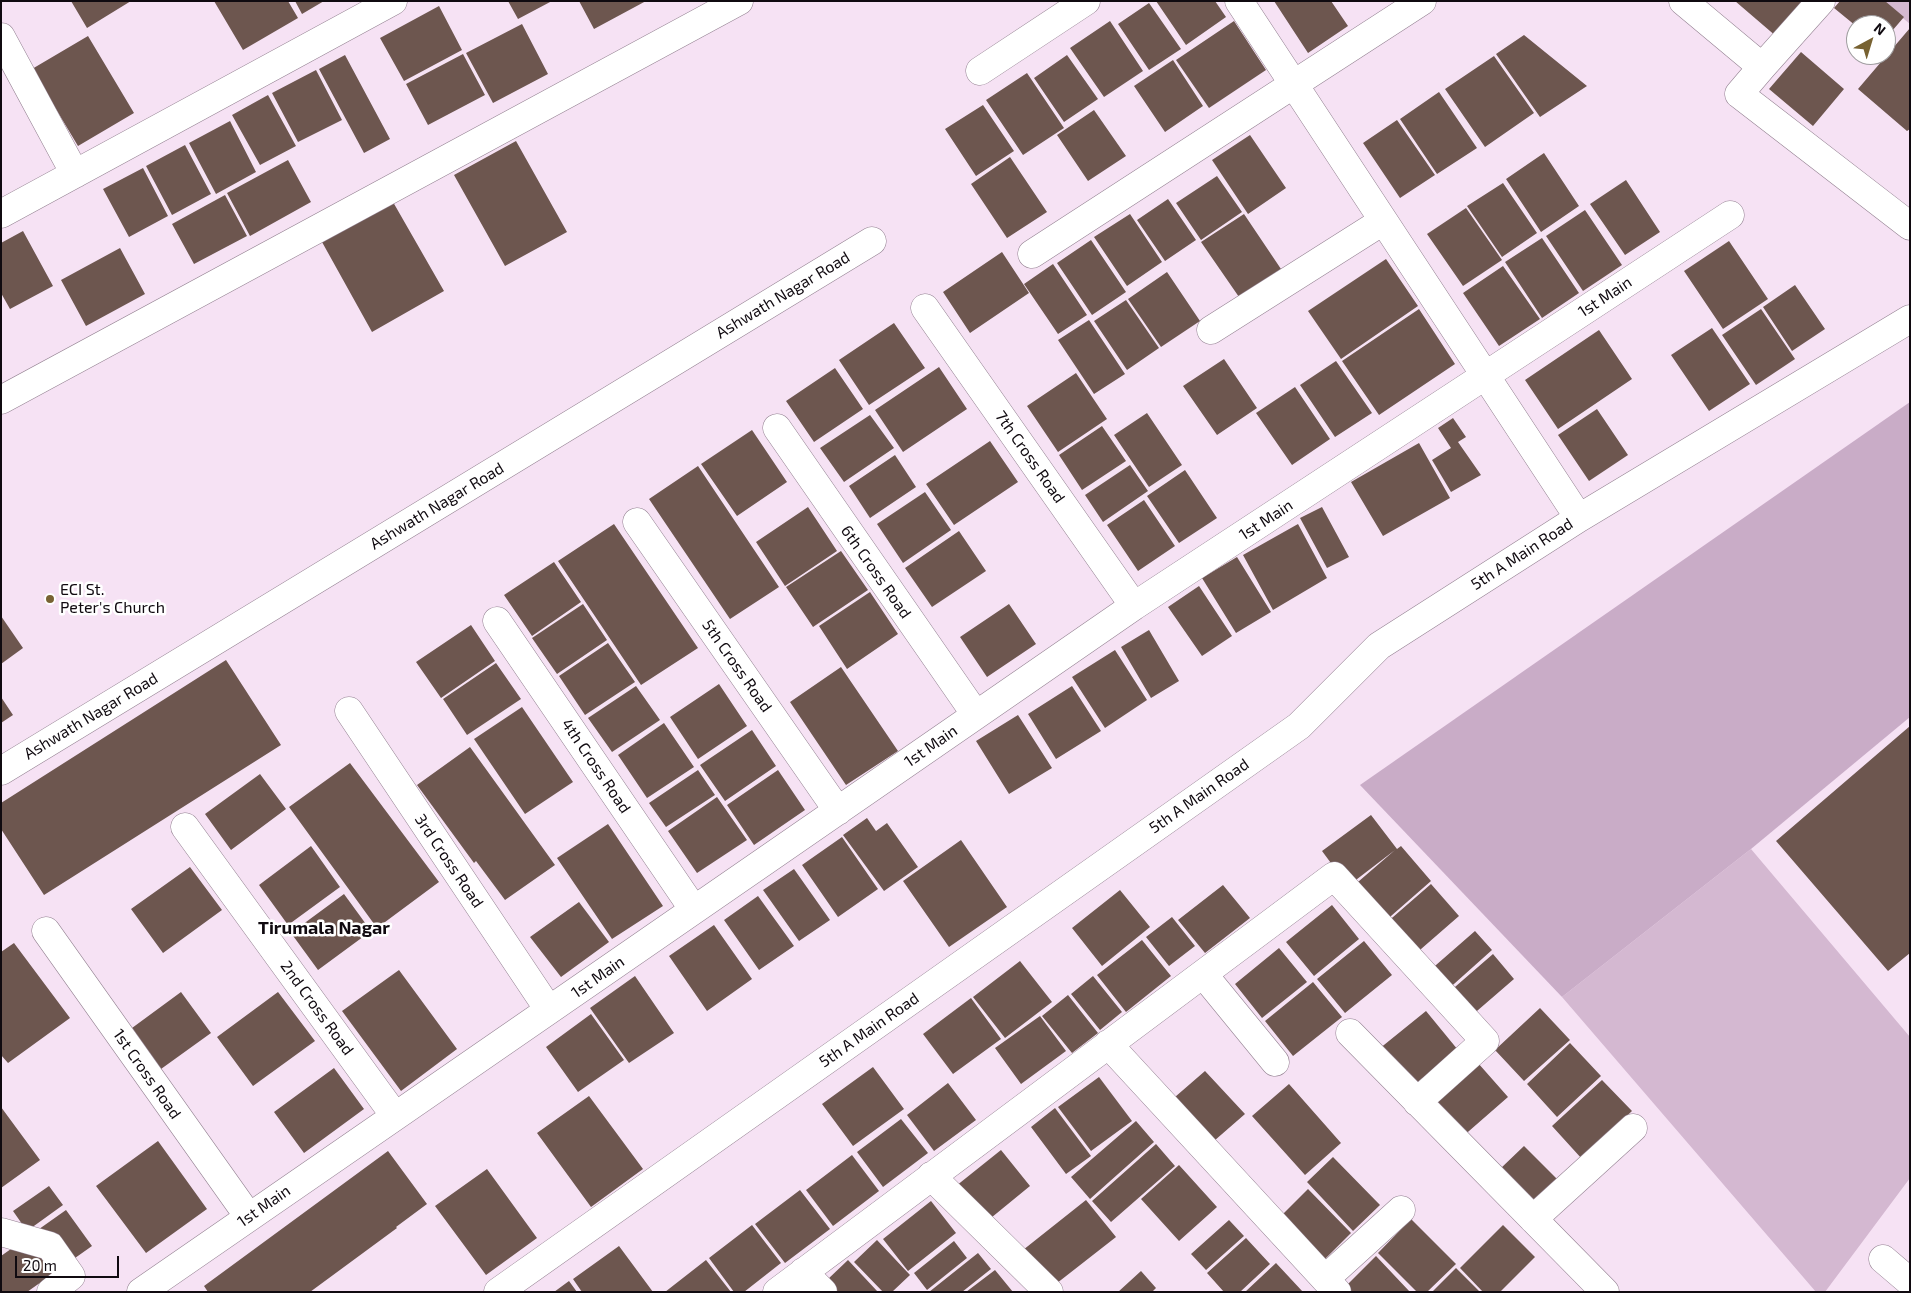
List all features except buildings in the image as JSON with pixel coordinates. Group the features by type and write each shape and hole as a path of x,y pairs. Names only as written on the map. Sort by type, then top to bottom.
{"street":[{"path":"1,214 392,1"},
{"path":"1,400 739,1"},
{"path":"980,71 1086,1"},
{"path":"1239,1 1579,518"},
{"path":"1032,254 1422,1"},
{"path":"1683,1 1762,67"},
{"path":"1820,1 1739,94 1910,226"},
{"path":"1,38 76,174"},
{"name":"1st Main","path":"141,1292 1134,606 1730,215"},
{"path":"1211,330 1384,221"},
{"name":"Ashwath Nagar Road","path":"1,771 872,241"},
{"name":"7th Cross Road","path":"925,308 1134,606"},
{"name":"5th A Main Road","path":"498,1292 1299,726 1379,646 1579,518 1910,319"},
{"name":"6th Cross Road","path":"776,428 976,715"},
{"name":"5th Cross Road","path":"637,522 838,811"},
{"name":"4th Cross Road","path":"497,621 694,910"},
{"name":"3rd Cross Road","path":"349,711 549,1010"},
{"name":"2nd Cross Road","path":"185,827 395,1116"},
{"path":"777,1292 1334,876 1485,1041 1417,1102"},
{"name":"1st Cross Road","path":"46,931 249,1217"},
{"path":"1202,974 1274,1062"},
{"path":"1350,1033 1605,1292"},
{"path":"1108,1044 1331,1285 1401,1210"},
{"path":"1534,1219 1633,1128"},
{"path":"931,1176 1049,1292"},
{"path":"1,1232 50,1246 72,1276 51,1292"},
{"path":"1883,1259 1910,1282"},
{"path":"803,1272 822,1292"}],"shaded area":[{"path":"1882,1 1910,1 1910,24"},
{"path":"1910,402 1910,717 1751,849 1562,997 1360,785"},
{"path":"1751,849 1910,1037 1910,1178 1825,1292 1816,1292 1562,997"}],"place":[{"name":"ECI St. Peter's Church","path":"50,599"}],"district":[{"name":"Tirumala Nagar","path":"324,928"}]}
